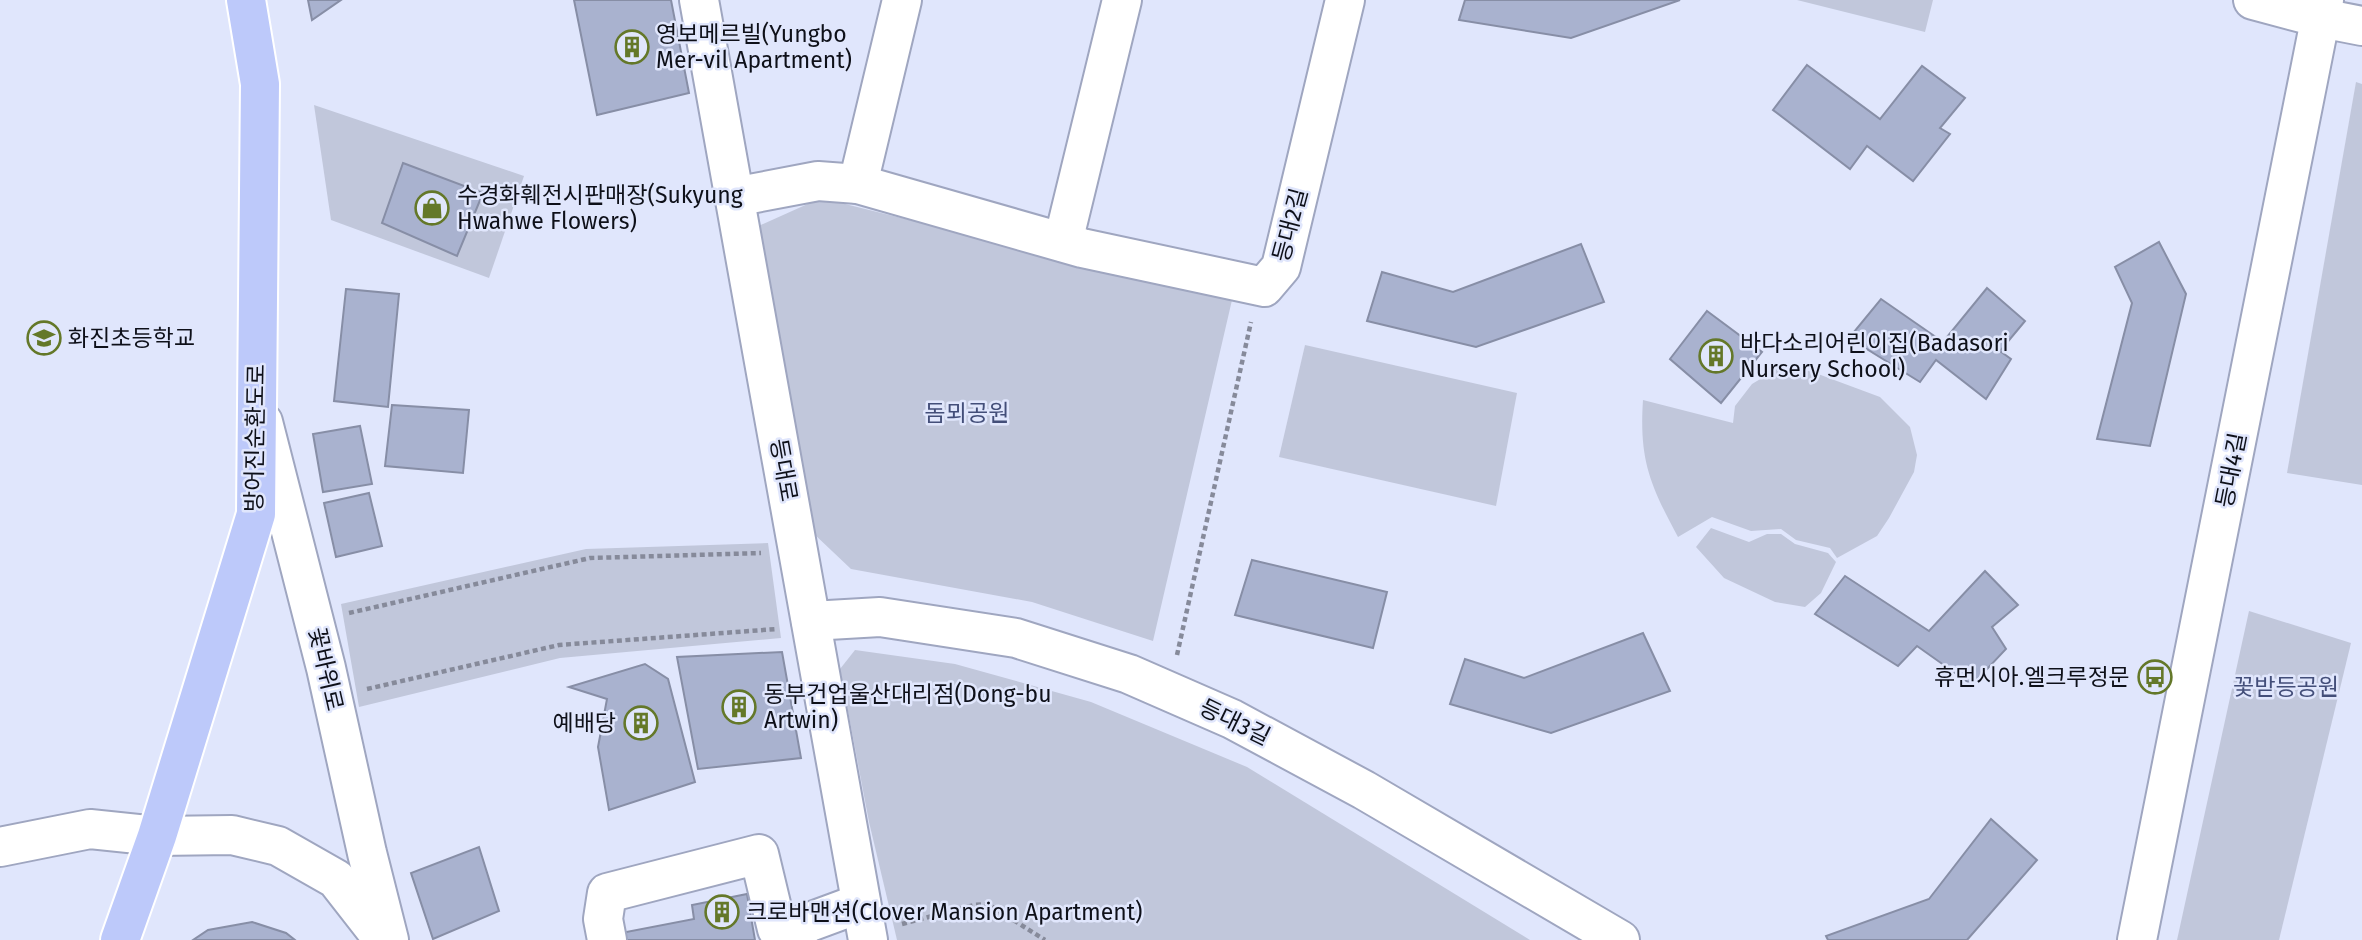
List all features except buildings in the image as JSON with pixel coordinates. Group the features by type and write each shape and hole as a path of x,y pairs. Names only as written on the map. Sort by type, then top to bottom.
{"main road":[{"name":"방어진순환도로","path":"120,940 157,836 256,514 260,84 246,0"}],"street":[{"name":"등대로","path":"699,0 866,925"},
{"path":"858,184 902,0"},
{"path":"1063,242 1122,0"},
{"name":"등대2길","path":"734,197 818,181 858,184 1063,242 1264,287 1281,267 1345,0"},
{"path":"2253,0 2323,9 2362,26"},
{"name":"등대4길","path":"2137,940 2323,9"},
{"name":"꽃바위로","path":"257,400 314,621 389,940"},
{"name":"등대3길","path":"811,623 880,617 1016,638 1129,674 1232,719 1364,790 1620,940"},
{"path":"0,847 90,829 157,836 232,835 278,846 337,879 384,940"},
{"path":"607,940 603,919 607,893 759,854 777,929 797,933 866,925"}],"path":[{"path":"1170,691 1258,286"},
{"path":"314,621 590,558 798,552"},
{"path":"332,697 559,645 811,623"},
{"path":"866,925 988,904 1045,940"}],"green space":[{"path":"1797,0 1933,0 1925,32"},
{"path":"2356,82 2362,84 2362,485 2287,473"},
{"path":"314,105 524,176 489,278 331,220"},
{"name":"돔뫼공원","path":"821,198 1232,300 1153,641 1032,602 851,569 813,533 752,229"},
{"path":"1305,345 1517,393 1496,506 1279,457"},
{"path":"1777,369 1810,371 1880,397 1910,427 1917,455 1914,472 1889,518 1877,536 1837,558 1830,548 1796,540 1781,529 1751,531 1712,517 1678,537 1648,472 1643,439 1643,400 1733,423 1735,406 1752,384"},
{"path":"1711,528 1749,542 1767,534 1781,534 1795,544 1828,553 1836,562 1821,593 1805,607 1775,602 1724,578 1696,547"},
{"path":"768,543 781,638 560,658 359,707 341,604 586,549"},
{"name":"꽃받등공원","path":"2249,611 2351,643 2279,940 2177,940"},
{"path":"855,650 955,664 1091,702 1247,767 1530,940 897,940 869,822 840,669"}],"place":[{"name":"영보메르빌(Yungbo Mer-vil Apartment)","path":"632,47"},
{"name":"수경화훼전시판매장(Sukyung Hwahwe Flowers)","path":"432,208"},
{"name":"화진초등학교","path":"44,338"},
{"name":"바다소리어린이집(Badasori Nursery School)","path":"1716,356"},
{"name":"휴먼시아.엘크루정문","path":"2155,677"},
{"name":"동부건업울산대리점(Dong-bu Artwin)","path":"739,707"},
{"name":"예배당","path":"641,723"},
{"name":"크로바맨션(Clover Mansion Apartment)","path":"722,912"}]}
